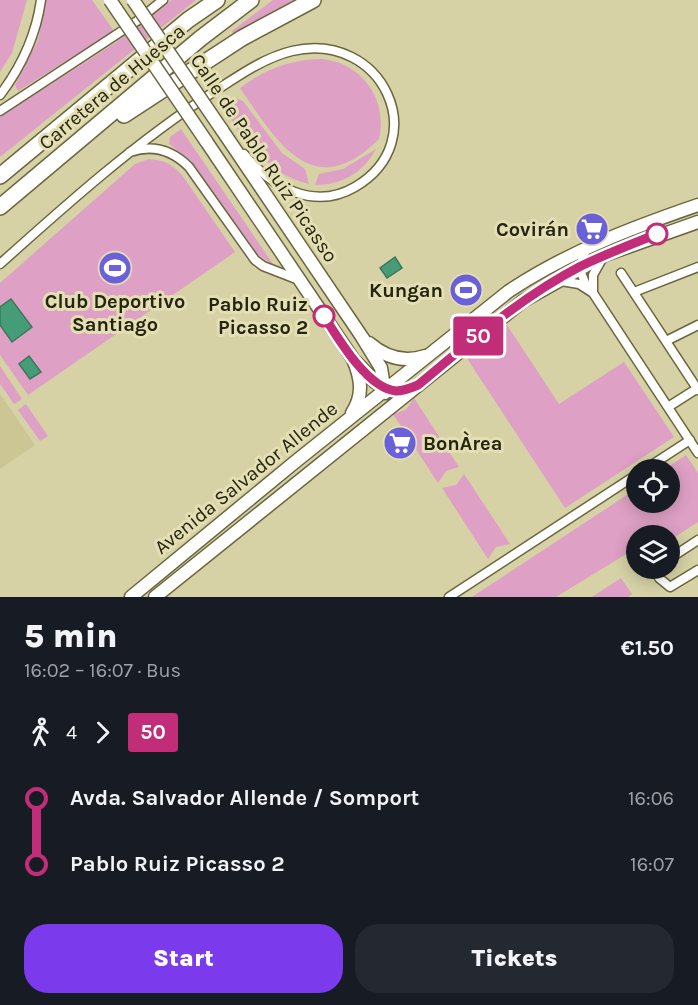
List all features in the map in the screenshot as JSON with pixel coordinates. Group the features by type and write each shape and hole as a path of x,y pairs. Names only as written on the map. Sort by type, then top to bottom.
{"highway":[{"path":"188,20 210,0"},
{"name":"Carretera de Huesca","path":"0,176 188,20 217,0"},
{"name":"Carretera de Huesca","path":"0,207 201,38 251,0"},
{"path":"69,151 242,38 313,0"}],"main road":[{"name":"Calle de Pablo Ruiz Picasso","path":"110,0 353,359 359,374 360,394 354,411 346,422"},
{"name":"Calle de Pablo Ruiz Picasso","path":"133,0 362,337 381,369 386,388"},
{"name":"Avenida Salvador Allende","path":"131,597 386,388 509,291 541,270 588,247 698,205"},
{"name":"Avenida Salvador Allende","path":"155,597 507,314 579,267 605,255 698,222"},
{"name":"Calle de Pablo Ruiz Picasso","path":"362,337 381,352 401,359 416,358 431,353"},
{"name":"Calle de Pablo Ruiz Picasso","path":"353,359 386,388"},
{"path":"386,388 399,391 418,385"},
{"name":"Avenida Salvador Allende","path":"372,421 386,388"}],"street":[{"path":"0,96 24,57 35,28 40,0"},
{"path":"0,111 108,41 163,0"},
{"path":"0,264 124,155 168,122 243,73 277,56 305,49 338,51 366,64 386,90 393,116 390,145 378,168 351,189 324,197 292,192 274,183 223,131"},
{"name":"Calle de Pablo Ruiz Picasso","path":"124,155 151,147 175,154 189,167 255,260 263,266 300,280"},
{"path":"588,247 580,258 579,267 590,291 698,453"},
{"path":"590,291 593,275 605,255"},
{"path":"634,292 698,267"},
{"path":"621,273 698,389 668,407"},
{"path":"554,282 573,282 590,291"},
{"path":"666,341 698,326"},
{"path":"661,459 690,440"},
{"path":"449,597 626,482"},
{"path":"680,552 698,540"},
{"path":"660,579 670,587 698,570"}],"shaded area":[{"path":"0,0 27,0 12,53 0,72"},
{"path":"46,0 92,0 114,31 18,91 15,85 38,40"},
{"path":"171,0 196,0 0,157 0,117 115,43"},
{"path":"273,0 299,0 233,35 232,31"},
{"path":"322,59 336,62 360,76 369,86 380,110 379,139 356,158 335,166 316,166 299,158 283,145 240,88 258,76 289,63"},
{"path":"231,97 243,101 282,153 305,169 309,184 280,172 247,141 219,102"},
{"path":"181,129 273,265 257,254 191,161 169,144 170,137"},
{"path":"376,149 365,165 351,176 334,183 315,185 319,174 343,169"},
{"name":"Club Deportivo Santiago","path":"149,159 167,163 182,175 235,252 28,395 0,355 0,283 135,164"},
{"path":"395,257 402,268 387,278 380,268"},
{"path":"11,299 32,327 12,342 0,325 0,307"},
{"path":"507,325 559,404 624,362 674,437 640,459 626,459 626,468 565,508 466,357"},
{"path":"29,356 41,372 30,379 19,364"},
{"path":"0,366 22,399 14,404 0,384"},
{"path":"0,394 35,445 0,469"},
{"path":"414,398 459,467 446,471 438,483 393,414 406,410"},
{"path":"26,404 48,436 40,441 18,410"},
{"path":"686,455 698,473 698,522 680,534 680,525 626,525 626,554 556,597 472,597 626,496 626,513 680,513 680,459"},
{"path":"464,474 510,544 496,547 488,559 442,488 456,485"},
{"path":"621,578 632,594 628,597 592,597"}],"bus line":[{"name":"50","path":"324,316 353,359 375,382 390,390 404,390 418,385 523,301 579,267 657,234"}],"place":[{"name":"Covirán","path":"592,229"},
{"name":"Club Deportivo Santiago","path":"115,268"},
{"name":"Kungan","path":"466,290"},
{"name":"Pablo Ruiz Picasso 2","path":"324,316"},
{"name":"BonÀrea","path":"400,443"}]}
